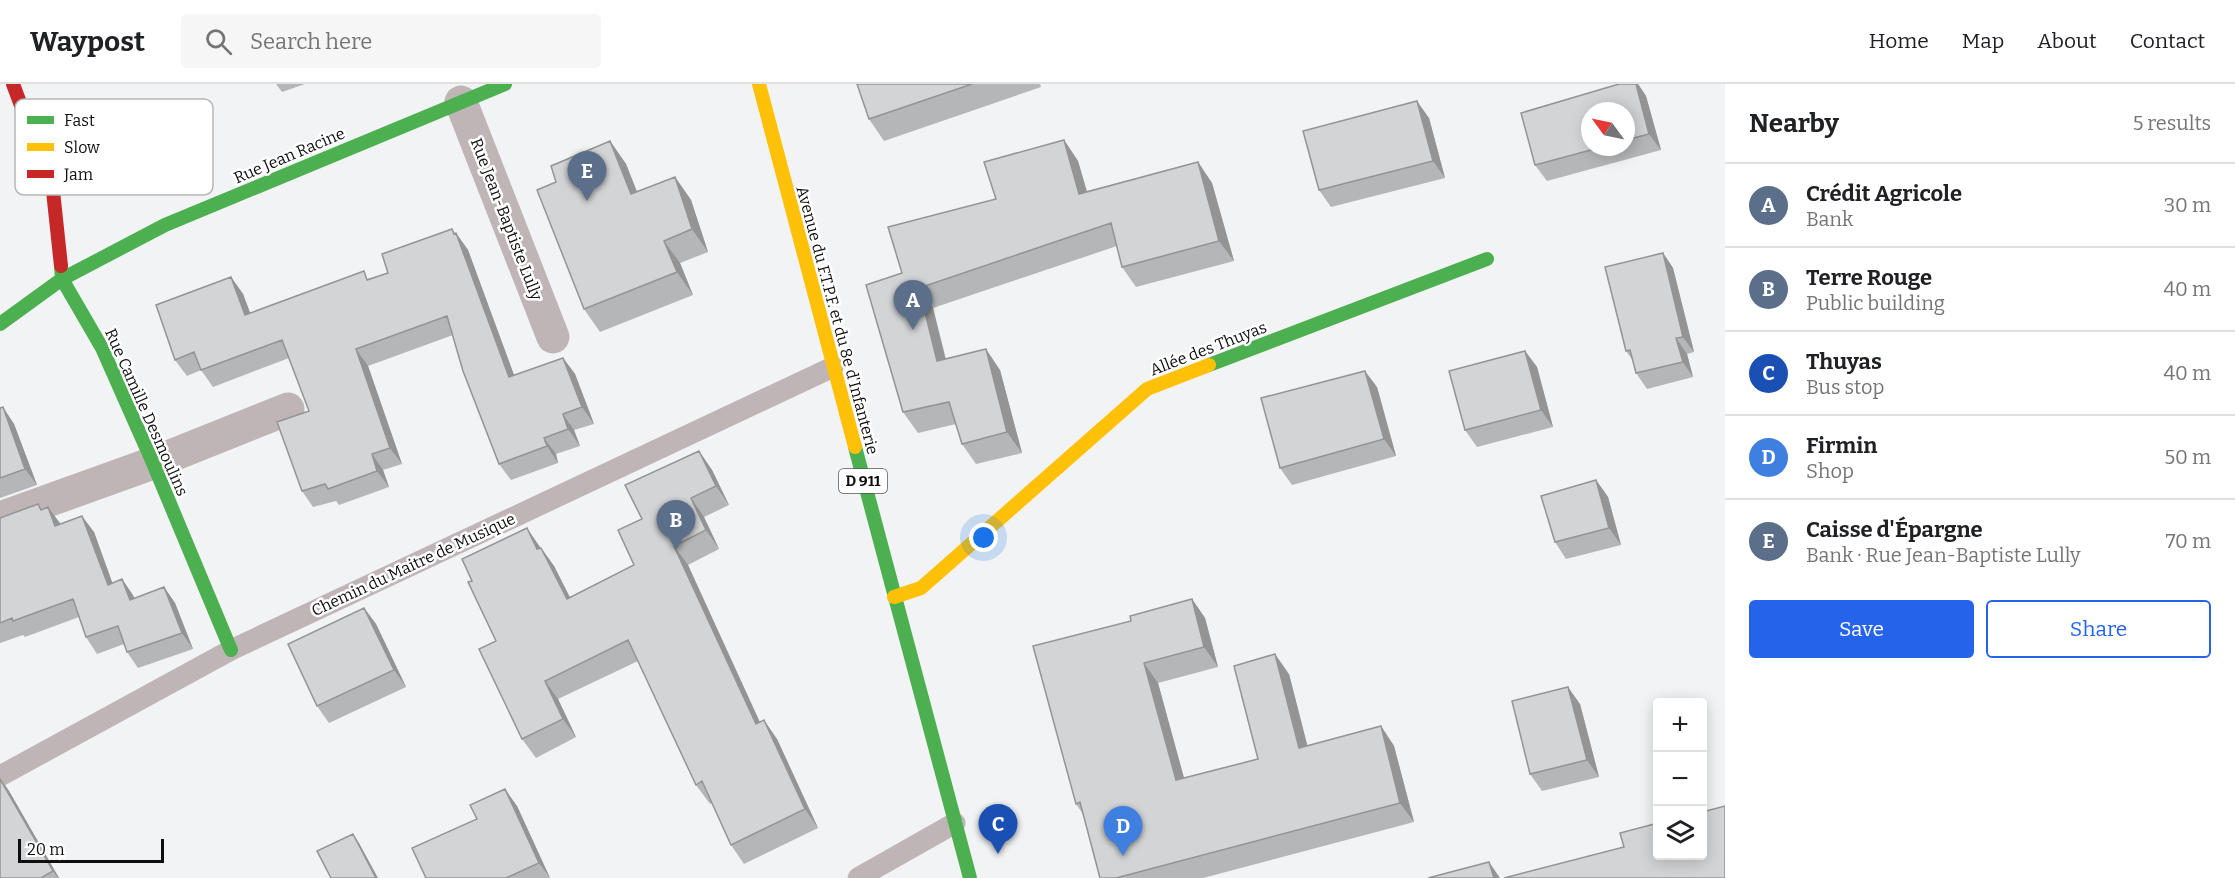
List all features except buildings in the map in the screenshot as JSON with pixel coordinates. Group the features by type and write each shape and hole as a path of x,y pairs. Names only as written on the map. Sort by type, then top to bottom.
{"street":[{"name":"Rue Camille Desmoulins","path":"13,84 19,99"},
{"name":"Rue Jean Racine","path":"0,324 62,279 165,225 505,84"},
{"name":"Avenue du F.T.P.F. et du 8e d'Infanterie","path":"759,84 832,367 970,878"},
{"name":"Rue Jean-Baptiste Lully","path":"461,102 553,337"},
{"name":"Rue Camille Desmoulins","path":"53,195 62,279 102,348 231,650"},
{"name":"Allée des Thuyas","path":"894,597 921,588 1147,388 1487,258"},
{"path":"0,518 153,463 288,409"}],"lane":[{"name":"Chemin du Maitre de Musique","path":"0,776 231,650 832,367"},
{"path":"858,878 955,823"}],"traffic: fast":[{"path":"0,324 62,279 165,225 505,84"},
{"path":"1209,365 1487,259"},
{"path":"61,266 62,279 102,348 153,463 231,650"},
{"path":"855,447 970,878"}],"traffic: slow":[{"path":"759,84 855,447"},
{"path":"894,597 921,588 1147,389 1209,365"}],"traffic: jam":[{"path":"13,84 19,99"},
{"path":"53,195 61,266"}],"place":[{"name":"Caisse d'Épargne","path":"587,201"},
{"name":"Crédit Agricole","path":"913,330"},
{"name":"Terre Rouge","path":"676,550"},
{"name":"Thuyas","path":"998,854"},
{"name":"Firmin","path":"1123,856"}]}
